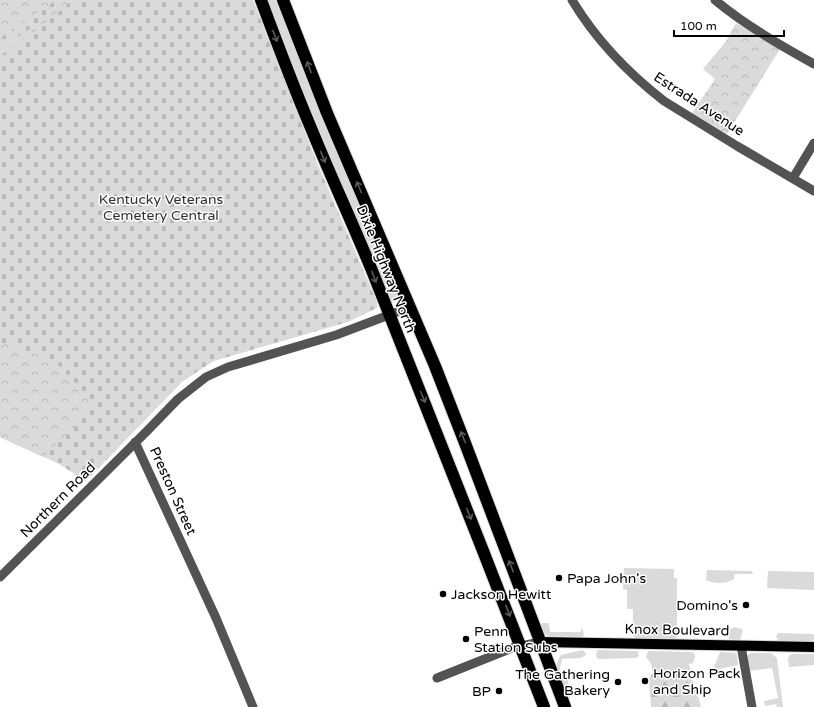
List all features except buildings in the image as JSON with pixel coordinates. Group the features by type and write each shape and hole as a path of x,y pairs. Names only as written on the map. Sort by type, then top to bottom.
{"highway":[{"name":"Dixie Highway North","path":"260,0 310,126 372,272 483,549 544,707"},
{"name":"Dixie Highway North","path":"283,0 327,113 410,307 465,444 565,707"}],"main road":[{"name":"Knox Boulevard","path":"540,642 814,647"}],"street":[{"name":"Estrada Avenue","path":"572,0 597,36 614,56 632,75 664,101 737,146 814,190"},
{"path":"715,0 768,37 814,64"},
{"path":"793,178 814,143"},
{"name":"Preston Street","path":"253,707 216,618 135,442 196,383 216,371 336,335 410,307"},
{"name":"Northern Road","path":"0,577 135,442"},
{"path":"437,678 521,646 540,642"},
{"path":"741,646 752,707"}],"green space":[{"name":"Kentucky Veterans Cemetery Central","path":"0,0 253,0 318,165 377,302 377,308 348,322 214,361 183,381 86,481 59,464 0,437"},
{"path":"0,0 55,0 47,7 0,38"},
{"path":"67,0 73,0 44,24 0,56 0,50"},
{"path":"266,0 276,0 291,34 398,291 397,296 393,301 389,299 333,170"},
{"path":"736,23 780,49 727,134 692,113 715,79 703,69 727,40"},
{"path":"0,344 19,347 58,365 92,400 92,409 43,457 0,437"},
{"path":"624,568 674,569 674,578 677,578 677,636 675,639 635,638 633,635 633,609 627,609 627,590 623,589"},
{"path":"707,570 752,571 753,574 734,574 734,579 731,581 717,583 706,580"},
{"path":"768,571 814,572 814,590 767,588"},
{"path":"549,623 550,632 581,632 582,626 584,635 582,637 548,636 543,633 540,624"},
{"path":"735,627 743,630 740,640 729,639 730,629"},
{"path":"778,633 814,634 814,639 812,642 779,641 776,637"},
{"path":"582,650 586,653 585,656 580,658 562,659 560,669 563,679 568,679 569,689 571,689 571,693 569,694 570,699 568,701 558,678 558,660 561,655"},
{"path":"597,650 638,651 639,656 636,658 598,659 596,656"},
{"path":"648,651 691,652 695,654 693,663 689,664 689,666 701,707 691,707 691,689 665,673 653,672 651,664 646,657"},
{"path":"720,652 735,653 737,655 738,665 718,669 718,671 712,672"},
{"path":"750,653 771,653 777,658 783,707 777,707 776,704 765,706 764,701 778,698 772,668 749,671 747,656"},
{"path":"791,654 814,654 814,665 789,667 788,658"},
{"path":"672,665 681,665 687,668 691,689 691,707 651,707 649,679 653,672 665,673"}],"place":[{"name":"Papa John's","path":"559,578"},
{"name":"Jackson Hewitt","path":"443,594"},
{"name":"Domino's","path":"746,605"},
{"name":"Penn Station Subs","path":"466,639"},
{"name":"Horizon Pack and Ship","path":"645,681"},
{"name":"The Gathering Bakery","path":"618,682"},
{"name":"BP","path":"499,691"}]}
